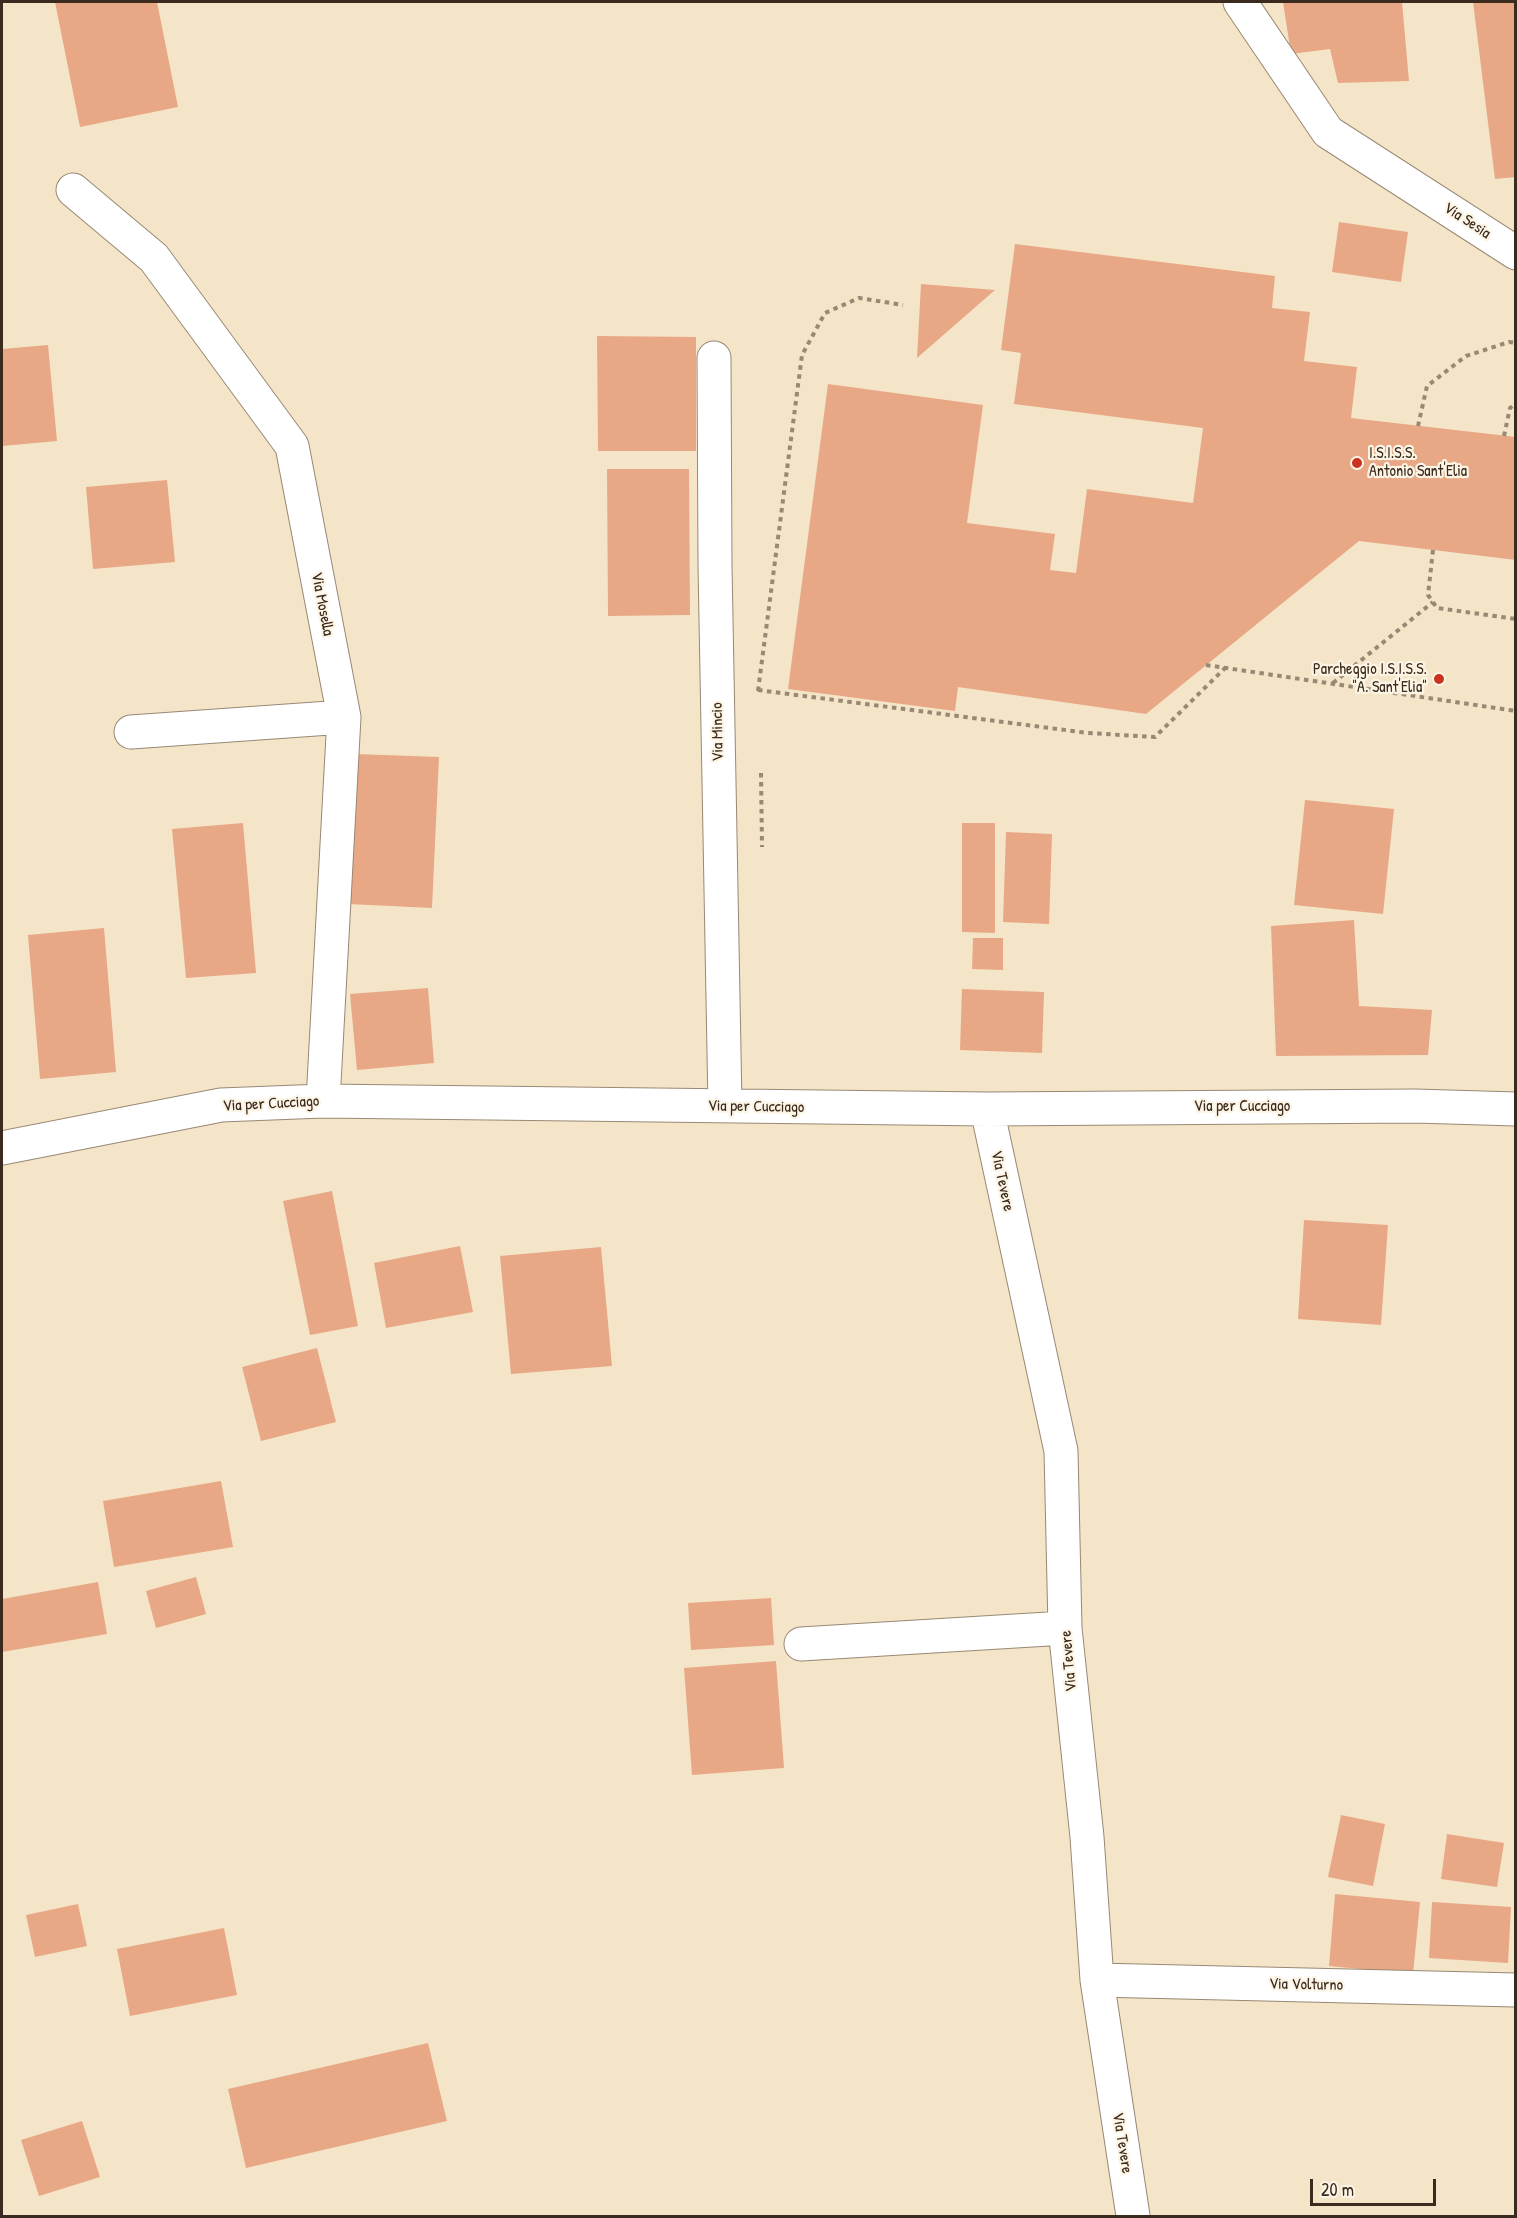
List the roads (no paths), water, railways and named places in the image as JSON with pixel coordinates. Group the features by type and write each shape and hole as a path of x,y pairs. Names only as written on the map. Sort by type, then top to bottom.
{"street":[{"name":"Via Sesia","path":"1240,2 1328,132 1515,254"},
{"name":"Via Mosella","path":"73,190 154,258 292,446 344,717 323,1101"},
{"name":"Via Mincio","path":"714,358 715,565 725,1106"},
{"path":"130,732 344,717"},
{"name":"Via per Cucciago","path":"2,1148 221,1106 323,1101 987,1109 1415,1106 1515,1109"},
{"name":"Via Tevere","path":"987,1109 1061,1451 1065,1628 1085,1826 1097,1980 1133,2217"},
{"path":"801,1644 1065,1628"},
{"name":"Via Volturno","path":"1097,1980 1515,1990"}],"place":[{"name":"I.S.I.S.S. Antonio Sant'Elia","path":"1357,463"},
{"name":"Parcheggio I.S.I.S.S. \"A. Sant'Elia\"","path":"1439,679"}]}
